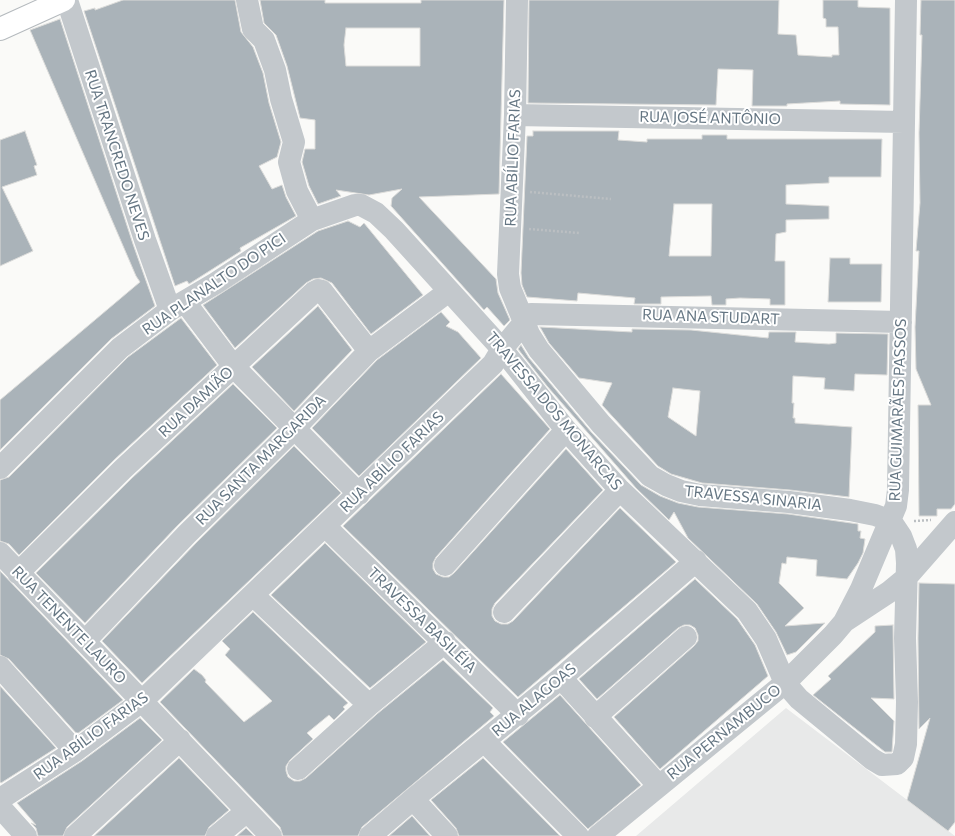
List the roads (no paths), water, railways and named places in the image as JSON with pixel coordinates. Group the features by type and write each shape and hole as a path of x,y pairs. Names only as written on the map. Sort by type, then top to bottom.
{"main road":[{"path":"0,29 65,0"}],"street":[{"name":"RUA TRANCREDO NEVES","path":"65,0 145,240 178,306 234,367 359,494"},
{"path":"247,0 253,29 264,40 275,70 281,99 294,142 289,162 297,191 312,220"},
{"name":"RUA ABÍLIO FARIAS","path":"1,798 19,788 36,775 75,751 142,701 493,364 502,349 524,320 518,310 510,288 508,274 515,115 517,0"},
{"name":"RUA GUIMARÃES PASSOS","path":"785,683 799,699 819,717 872,760 882,765 898,764 903,758 906,744 907,702 905,638 906,550 901,536 891,521 896,506 898,490 906,0"},
{"name":"RUA JOSÉ ANTÔNIO","path":"515,115 904,122"},
{"name":"RUA PLANALTO DO PICI","path":"0,468 120,348 178,306 312,220 356,205"},
{"name":"TRAVESSA DOS MONARCAS","path":"356,205 364,206 376,213 502,349 566,430 620,490 747,611 766,639 785,683"},
{"name":"RUA DAMIÃO","path":"18,573 123,469 318,290 322,291 369,351"},
{"name":"RUA SANTA MARGARIDA","path":"85,641 187,534 294,429 369,351 449,291"},
{"name":"RUA ANA STUDART","path":"524,320 536,312 901,322"},
{"name":"TRAVESSA SINARIA","path":"524,320 528,334 539,350 601,424 650,476 666,485 681,491 700,495 789,502 850,510 875,515 891,521"},
{"path":"445,565 566,430"},
{"path":"504,612 620,490"},
{"name":"RUA PERNAMBUCO","path":"598,836 785,683 820,650 844,622 876,558 891,521"},
{"name":"RUA PERNAMBUCO","path":"844,622 889,592 906,578 955,522"},
{"name":"TRAVESSA BASILÉIA","path":"325,526 518,715"},
{"name":"RUA TENENTE LAURO","path":"0,553 272,836"},
{"name":"RUA ALAGOAS","path":"370,836 412,799 518,715 696,561"},
{"path":"253,595 369,705"},
{"path":"595,717 686,637"},
{"path":"298,769 369,705 445,642"},
{"path":"0,667 75,751"},
{"path":"561,678 659,786"},
{"path":"75,836 180,740"},
{"path":"485,742 578,836"},
{"path":"1,798 26,836"},
{"path":"412,799 447,836"},
{"path":"217,836 247,811"}]}
